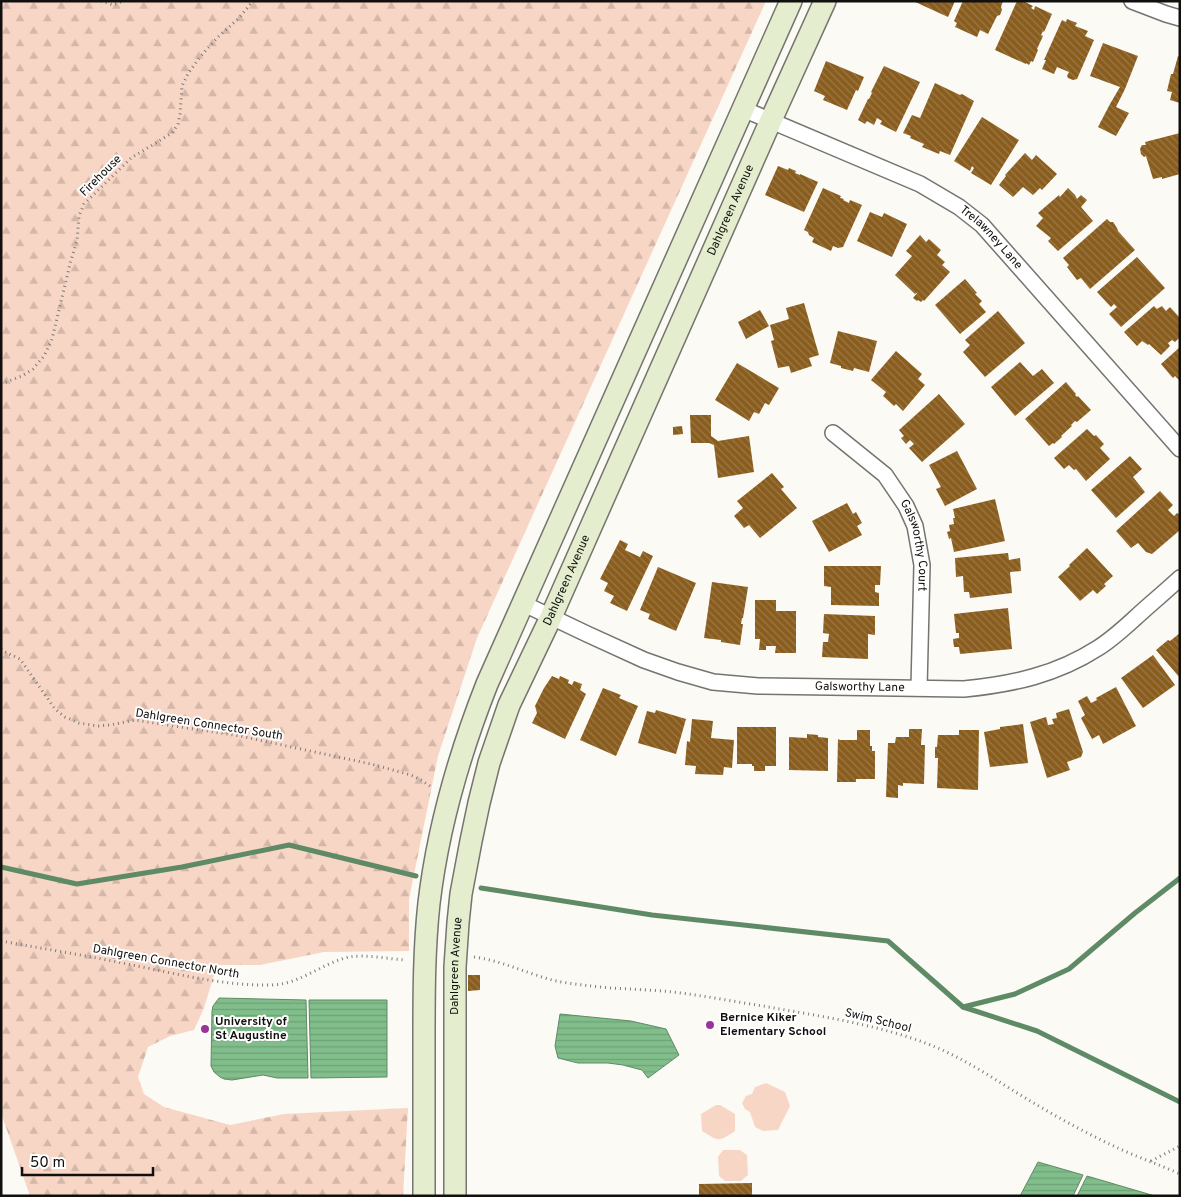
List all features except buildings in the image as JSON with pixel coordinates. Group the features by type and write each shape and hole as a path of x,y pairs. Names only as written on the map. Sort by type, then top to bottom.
{"street":[{"path":"424,1196 424,976 426,932 435,863 449,795 463,748 487,684 522,604 791,1"},
{"name":"Dahlgreen Avenue","path":"455,1196 456,956 461,894 479,803 490,763 509,705 551,617 824,1"},
{"path":"1132,1 1180,18"},
{"name":"Trelawney Lane","path":"743,109 920,184 959,207 982,225 1180,449"},
{"name":"Galsworthy Court","path":"833,433 885,475 906,506 914,526 922,565 919,688"},
{"name":"Galsworthy Lane","path":"522,604 644,660 714,682 758,686 964,689 1033,678 1099,648 1180,578"}],"path":[{"path":"101,1 113,6 124,1"},
{"name":"Firehouse","path":"1,384 33,370 44,356 52,338 77,241 79,216 84,204 131,158 172,133 178,124 182,86 189,72 218,37 239,18 253,1"},
{"name":"Dahlgreen Connector South","path":"1,649 20,659 55,709 64,718 79,723 104,726 135,720 240,736 362,762 411,775 439,792"},
{"name":"Dahlgreen Connector North","path":"1,941 184,976 242,985 274,985 293,982 310,972 348,958 360,956 414,961"},
{"name":"Swim School","path":"456,956 486,959 556,980 614,989 663,991 702,996 848,1021 912,1038 955,1056 1092,1135 1180,1174"},
{"path":"1151,1161 1180,1146"}],"green space":[{"path":"1,1 766,1 477,638 438,756 409,899 409,951 324,952 260,965 217,965 204,1008 194,1030 170,1036 148,1047 138,1077 144,1094 164,1107 230,1125 284,1114 408,1108 403,1196 30,1196 1,1113"},
{"path":"766,1083 785,1092 790,1106 778,1130 763,1131 755,1127 750,1112 745,1109 742,1103 746,1096 752,1094 755,1087"},
{"path":"716,1105 720,1105 735,1114 735,1131 722,1139 716,1139 702,1131 701,1114"},
{"path":"723,1150 740,1150 747,1155 748,1175 741,1181 725,1181 719,1176 718,1157"}],"shaded area":[{"path":"219,998 306,1000 308,1078 277,1078 263,1075 232,1080 224,1079 214,1072 211,1066 212,1011"},
{"path":"309,1000 387,1000 387,1077 311,1078"},
{"path":"560,1014 631,1021 666,1029 679,1055 648,1078 642,1070 623,1065 578,1063 558,1058 555,1046"},
{"path":"1038,1162 1083,1175 1073,1196 1020,1196"},
{"path":"1087,1176 1155,1196 1077,1196"}],"waterway":[{"path":"1,867 77,884 182,867 289,845 416,876"},
{"path":"963,1007 1015,994 1069,969 1180,878"},
{"path":"481,888 652,915 888,941 963,1007 1037,1031 1180,1102"}],"place":[{"name":"Bernice Kiker Elementary School","path":"710,1025"},
{"name":"University of St Augustine","path":"205,1029"}]}
